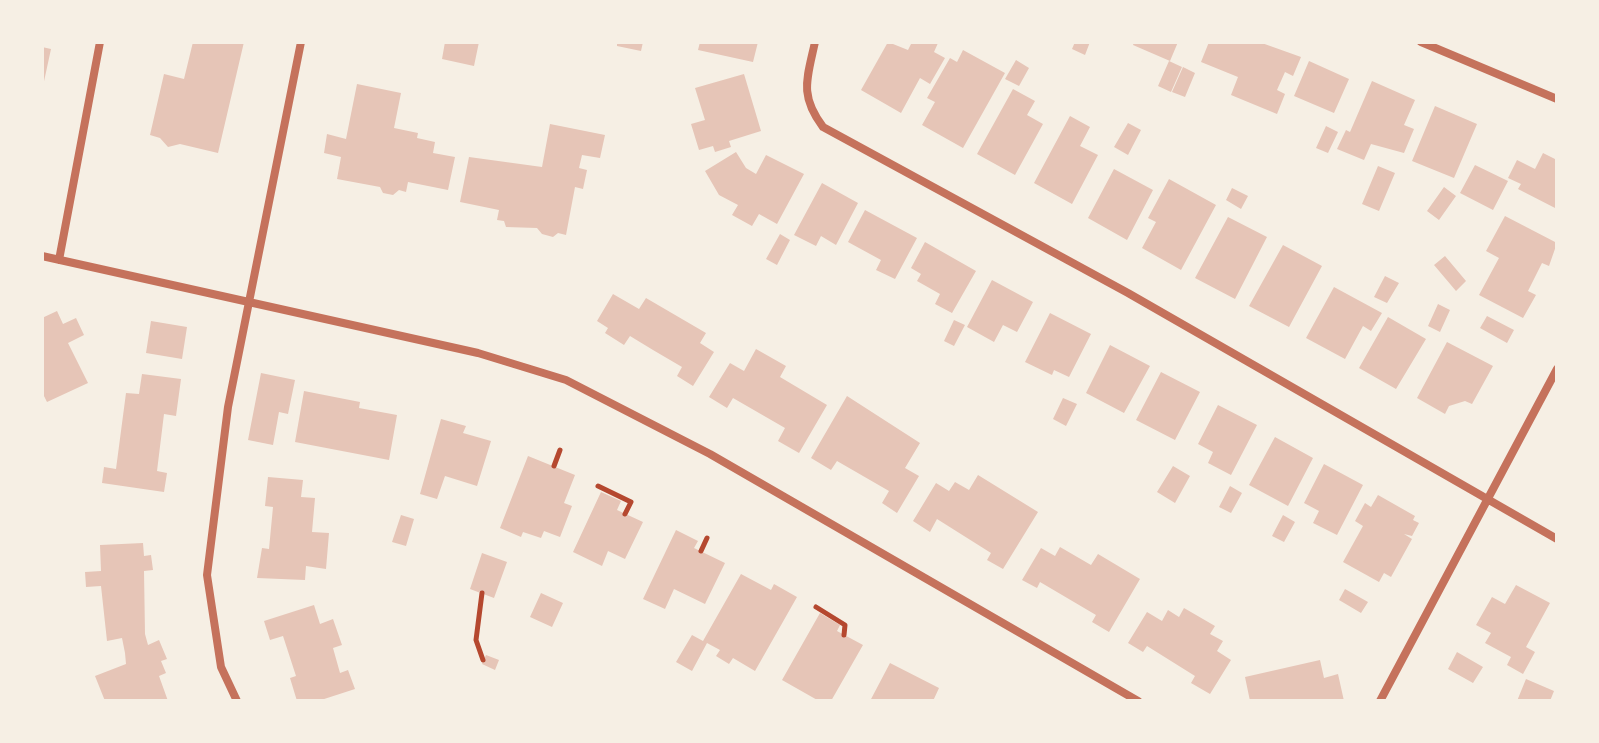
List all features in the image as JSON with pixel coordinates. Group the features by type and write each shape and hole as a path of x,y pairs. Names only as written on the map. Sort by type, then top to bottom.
{"street":[{"path":"59,260 100,42"},
{"path":"237,701 221,667 207,575 215,491 247,305 301,42"},
{"path":"815,42 805,91 810,110 823,127 1011,227 1557,539"},
{"path":"1421,42 1557,99"},
{"path":"42,256 247,305 478,353 566,380 710,454 1138,701"},
{"path":"1380,701 1557,369"}],"path":[{"path":"554,466 560,450"},
{"path":"598,486 631,502 625,514"},
{"path":"701,551 707,538"},
{"path":"482,593 476,640 483,660"},
{"path":"816,607 845,625 844,635"}],"building":[{"path":"193,42 244,42 218,153 180,144 168,147 160,138 150,135 164,74 184,79"},
{"path":"445,42 479,42 474,66 442,59"},
{"path":"617,42 643,42 641,51 617,46"},
{"path":"700,42 758,42 753,62 698,50"},
{"path":"888,42 908,50 912,42 936,42 934,52 945,58 930,84 920,78 901,113 861,90"},
{"path":"1075,42 1090,42 1085,55 1072,49"},
{"path":"1134,42 1178,42 1170,61 1133,45"},
{"path":"1209,42 1259,42 1301,57 1293,76 1285,72 1277,90 1285,94 1277,114 1231,95 1238,77 1201,62"},
{"path":"42,47 51,49 43,86 42,85"},
{"path":"963,50 1005,73 963,148 922,125 935,102 927,98 950,58 957,62"},
{"path":"1016,60 1029,68 1019,86 1005,79"},
{"path":"1169,61 1182,67 1171,92 1158,86"},
{"path":"1309,61 1349,79 1334,113 1294,96"},
{"path":"1183,67 1195,73 1185,97 1172,92"},
{"path":"744,74 761,131 729,141 731,147 715,152 713,146 699,150 691,124 705,120 695,88"},
{"path":"1372,81 1415,100 1404,125 1414,129 1404,153 1371,144 1364,160 1337,149 1346,130 1350,132"},
{"path":"357,84 401,93 394,128 418,133 417,138 435,142 433,153 455,157 448,190 408,182 406,192 399,190 393,195 383,193 380,187 337,179 341,157 324,153 327,134 346,139"},
{"path":"1013,89 1035,101 1027,115 1043,124 1015,175 977,154"},
{"path":"1435,106 1477,124 1454,178 1412,161"},
{"path":"1070,116 1090,127 1080,146 1098,155 1072,204 1034,183"},
{"path":"1128,123 1141,130 1128,155 1114,147"},
{"path":"550,124 605,135 600,158 582,155 579,168 587,170 583,189 575,187 566,235 558,233 553,237 542,234 537,228 506,227 504,221 497,220 499,210 460,202 469,157 542,167"},
{"path":"1326,126 1338,132 1328,153 1316,148"},
{"path":"736,152 746,168 756,174 766,155 804,174 777,224 759,214 752,226 732,215 738,205 719,195 705,171"},
{"path":"1543,153 1557,160 1557,209 1518,189 1521,184 1508,178 1517,160 1535,169"},
{"path":"1475,165 1508,181 1493,210 1460,193"},
{"path":"1378,166 1395,173 1379,211 1362,204"},
{"path":"1114,169 1153,190 1127,240 1088,218"},
{"path":"1169,179 1216,205 1181,270 1142,248 1156,222 1148,218"},
{"path":"822,183 858,203 836,245 821,236 816,246 794,235"},
{"path":"1444,187 1456,196 1439,220 1427,211"},
{"path":"1232,188 1248,196 1241,209 1226,200"},
{"path":"865,210 917,238 895,279 876,270 881,260 848,242"},
{"path":"1505,216 1557,243 1549,266 1542,263 1528,291 1536,295 1523,318 1479,295 1499,258 1486,251"},
{"path":"1228,217 1267,237 1235,299 1195,278"},
{"path":"780,234 790,240 777,265 766,259"},
{"path":"925,242 976,271 952,313 935,304 940,294 917,281 921,274 911,268"},
{"path":"1283,245 1322,266 1289,327 1249,306"},
{"path":"1445,256 1466,281 1456,291 1434,265"},
{"path":"1385,276 1399,283 1387,303 1374,297"},
{"path":"992,280 1033,302 1017,332 1003,325 994,342 967,327"},
{"path":"1334,287 1382,313 1371,331 1363,326 1345,359 1306,338"},
{"path":"613,294 639,309 646,298 706,333 700,343 714,352 693,386 677,376 682,367 630,336 624,345 605,333 608,328 597,321"},
{"path":"1438,304 1450,310 1440,332 1428,326"},
{"path":"57,311 63,324 76,318 84,335 68,343 88,383 47,402 42,392 42,318"},
{"path":"1050,313 1091,334 1069,377 1054,370 1052,375 1025,362"},
{"path":"1487,316 1514,330 1507,343 1480,328"},
{"path":"1388,317 1426,339 1396,389 1359,368"},
{"path":"954,320 965,325 954,346 944,341"},
{"path":"151,321 187,327 182,359 146,353"},
{"path":"1447,342 1493,366 1472,404 1465,401 1449,406 1445,414 1417,398"},
{"path":"1110,345 1150,366 1124,413 1086,393"},
{"path":"756,349 786,366 780,377 827,405 799,453 778,441 785,428 733,398 727,408 709,397 730,363 744,371"},
{"path":"1161,372 1200,392 1175,440 1136,420"},
{"path":"261,373 295,380 288,414 279,412 273,445 248,440"},
{"path":"142,374 181,379 176,416 164,414 157,471 167,473 164,492 102,483 104,467 116,469 126,393 139,394"},
{"path":"304,391 360,402 359,408 397,415 389,460 295,442"},
{"path":"847,396 920,443 905,468 919,476 897,513 882,503 889,491 837,461 831,470 811,458"},
{"path":"1063,398 1077,404 1066,426 1053,419"},
{"path":"1218,405 1257,425 1231,475 1208,463 1213,452 1198,444"},
{"path":"441,419 466,426 463,433 491,441 477,486 445,476 437,499 420,494"},
{"path":"1275,437 1313,458 1288,506 1249,485"},
{"path":"528,456 575,475 564,503 572,506 560,537 544,531 541,538 523,532 521,537 500,528"},
{"path":"1324,464 1363,485 1337,535 1313,523 1319,511 1304,503"},
{"path":"1173,466 1190,476 1175,503 1157,492"},
{"path":"978,475 1038,512 1003,569 987,560 991,553 937,519 930,532 913,521 936,483 949,491 955,482 969,490"},
{"path":"268,477 303,480 301,497 315,498 312,532 329,533 326,569 306,566 305,580 257,578 262,548 269,549 273,507 265,506"},
{"path":"1230,486 1242,493 1231,513 1219,507"},
{"path":"601,492 621,501 617,510 643,522 625,559 608,551 602,566 573,552"},
{"path":"1378,495 1415,516 1413,520 1419,523 1412,536 1404,534 1412,539 1391,577 1384,573 1379,582 1343,562 1363,526 1355,521 1365,503 1371,507"},
{"path":"401,515 414,519 406,546 392,542"},
{"path":"1283,515 1295,522 1284,542 1272,536"},
{"path":"676,530 698,541 694,548 725,563 705,604 674,589 665,609 643,599"},
{"path":"143,543 144,556 151,555 153,570 144,571 145,634 148,645 159,640 167,659 161,661 166,673 159,676 168,701 105,701 95,676 126,664 125,653 122,638 107,641 101,586 86,587 85,572 101,571 100,545"},
{"path":"1060,547 1091,565 1098,554 1140,579 1109,632 1092,622 1096,615 1040,582 1037,588 1022,580 1041,548 1055,556"},
{"path":"482,553 507,562 494,598 470,589"},
{"path":"741,574 771,590 774,584 797,597 755,671 733,658 729,664 716,656 720,650 707,643 692,671 676,662 692,635 703,641"},
{"path":"1516,585 1550,603 1526,647 1535,652 1523,674 1507,665 1511,657 1485,643 1491,633 1476,625 1492,597 1505,604"},
{"path":"1345,589 1368,602 1361,613 1339,600"},
{"path":"541,593 563,603 552,627 530,617"},
{"path":"314,605 320,624 333,619 342,645 333,648 340,673 348,670 355,689 318,701 297,701 290,678 296,676 283,636 270,640 264,621"},
{"path":"1184,608 1215,626 1210,634 1223,641 1217,651 1231,660 1210,694 1191,683 1195,676 1147,646 1143,652 1128,643 1147,612 1162,621 1168,610 1179,617"},
{"path":"820,613 840,625 837,631 863,645 831,701 819,701 782,680"},
{"path":"1457,652 1483,667 1473,683 1448,669"},
{"path":"486,655 499,660 495,670 482,664"},
{"path":"1320,660 1324,678 1338,674 1344,701 1250,701 1245,677"},
{"path":"890,663 939,688 933,701 870,701"},
{"path":"1526,679 1554,691 1550,701 1517,701"}]}
